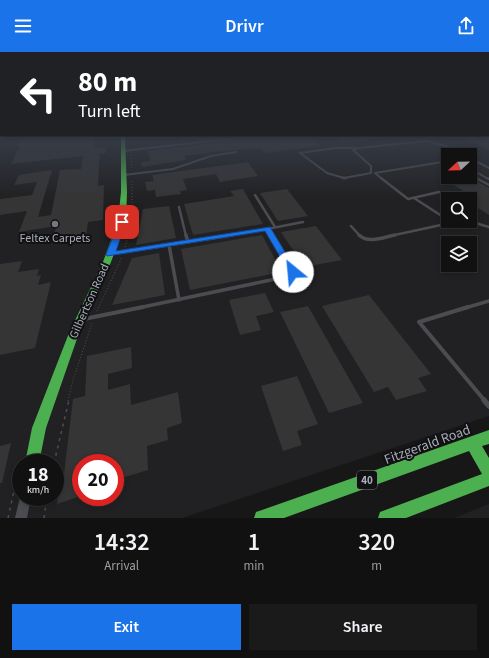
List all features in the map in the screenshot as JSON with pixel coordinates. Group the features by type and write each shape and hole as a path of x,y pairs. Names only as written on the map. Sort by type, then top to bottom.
{"street":[{"name":"Gilbertson Road","path":"34,454 39,428 81,319 110,254 122,222 128,175 127,156"},
{"name":"Fitzgerald Road","path":"262,518 489,437"},
{"path":"472,443 489,460"},
{"path":"472,443 489,472"},
{"path":"386,518 489,479"},
{"path":"21,518 23,506"}],"lane":[{"path":"128,175 173,169 213,156"},
{"path":"305,156 327,173 344,178 371,173 371,166 359,156"},
{"path":"439,192 408,199 375,173 441,162"},
{"path":"477,162 489,168"},
{"path":"477,172 489,179"},
{"path":"477,178 489,185"},
{"path":"255,195 275,227"},
{"path":"414,198 441,216"},
{"path":"179,206 188,242"},
{"path":"110,254 303,222"},
{"path":"477,223 489,227"},
{"path":"351,226 362,238 369,240 441,225"},
{"path":"81,319 290,276 293,272 291,267 267,229"},
{"path":"169,245 179,300"},
{"path":"489,301 420,322 489,406"}],"path":[{"path":"56,454 73,380 95,317 123,252 132,222 134,203 128,175 127,156"},
{"path":"8,518 12,500"},
{"path":"44,518 46,506"}],"shaded area":[{"path":"0,156 441,156 441,184 477,184 477,156 489,156 489,416 182,518 0,518"},
{"path":"489,504 489,518 454,518"}],"building":[{"path":"15,156 100,156 98,186 104,185 103,220 88,222 86,236 53,241 56,226 19,232 27,211 0,215 0,199 32,195 37,182 14,185 19,175 52,170 38,217 51,215 60,170 81,169 83,156 11,164"},
{"path":"149,156 187,156 185,156 186,160 142,167 141,162 150,161"},
{"path":"248,162 258,176 220,182 216,174 183,179 187,190 180,191 181,194 156,197 155,190 147,191 145,182 154,181 152,175"},
{"path":"477,182 489,188 489,215 477,208 477,192 465,192 454,185 477,184"},
{"path":"243,189 263,224 193,235 184,204 234,196 230,191"},
{"path":"287,189 308,216 278,221 260,193"},
{"path":"169,206 176,238 136,245 143,209"},
{"path":"316,226 342,260 304,267 281,232"},
{"path":"262,235 282,272 190,290 181,249"},
{"path":"159,253 165,295 112,305 132,258"},
{"path":"22,261 18,272 39,269 37,276 41,275 38,285 51,282 35,348 0,355 0,264"},
{"path":"265,293 274,312 256,316 261,330 240,335 229,300"},
{"path":"369,295 431,374 418,378 427,391 396,400 388,387 374,392 322,306"},
{"path":"308,306 363,403 329,413 280,312"},
{"path":"131,347 132,368 108,374 108,390 130,384 131,405 178,392 182,423 167,428 168,440 147,446 148,470 124,477 124,454 72,454 72,499 64,502 64,474 73,399 85,396 87,356"},
{"path":"297,376 318,424 297,431 302,445 283,451 261,386"},
{"path":"11,443 2,483 0,483 0,446"}],"traffic: fast":[{"path":"34,454 39,428 74,333 107,262 122,221 124,192 123,156"},
{"path":"262,518 489,437"},
{"path":"472,443 489,472"},
{"path":"386,518 489,479"}],"place":[{"name":"Feltex Carpets","path":"55,224"}],"route":[{"path":"122,222 110,254 267,229 293,272"}]}
